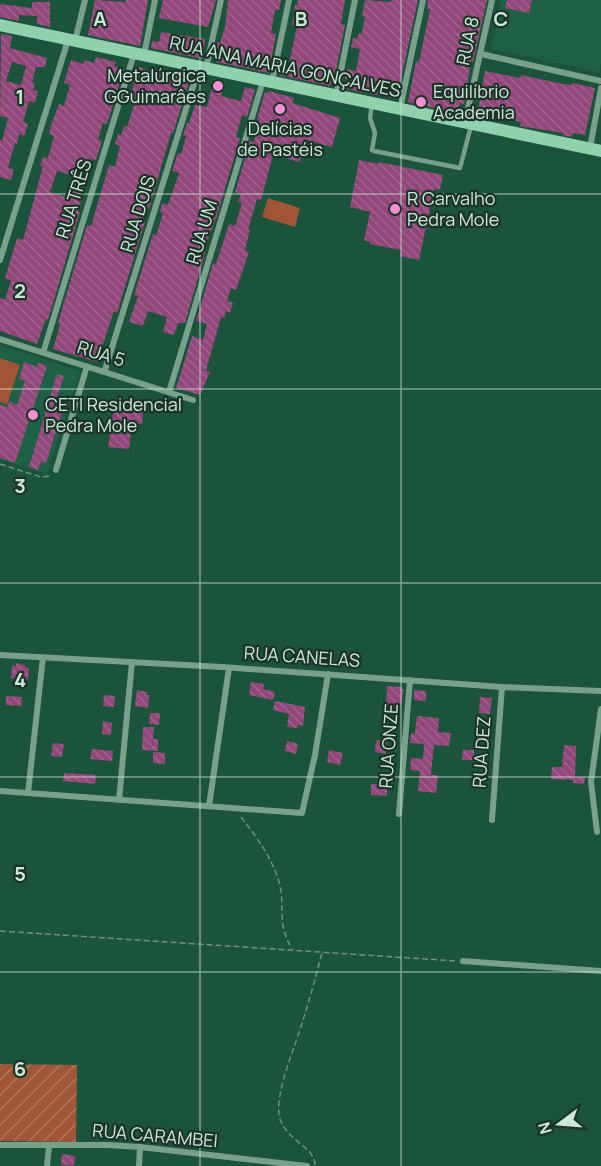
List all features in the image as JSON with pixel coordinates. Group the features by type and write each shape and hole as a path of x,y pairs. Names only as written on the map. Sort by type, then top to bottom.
{"street":[{"path":"0,260 85,0"},
{"name":"RUA TRÊS","path":"43,353 155,0"},
{"name":"RUA DOIS","path":"105,370 203,68 221,0"},
{"name":"RUA UM","path":"170,392 267,82 289,0"},
{"path":"336,96 355,0"},
{"path":"400,109 423,0"},
{"name":"RUA 8","path":"468,123 492,0"},
{"name":"RUA ANA MARIA GONÇALVES","path":"0,25 595,149"},
{"path":"481,54 601,81"},
{"path":"595,149 601,88"},
{"name":"RUA 5","path":"0,339 105,370 193,400"},
{"path":"56,470 87,366"},
{"name":"RUA CANELAS","path":"0,655 328,674 502,687 601,691"},
{"path":"28,793 43,657"},
{"path":"119,800 132,662"},
{"path":"209,806 229,668"},
{"path":"0,791 302,813 315,755 328,674"},
{"name":"RUA ONZE","path":"399,814 410,680"},
{"name":"RUA DEZ","path":"492,820 502,687"},
{"path":"597,832 591,782 601,709"},
{"path":"463,961 601,971"},
{"name":"RUA CARAMBEI","path":"0,1145 140,1147 264,1164 307,1166"},
{"path":"47,1166 49,1146"},
{"path":"139,1166 140,1147"}],"lane":[{"path":"372,103 370,118 375,133 372,150 457,169 462,166 468,123"}],"path":[{"path":"0,464 47,478 56,470"},
{"path":"232,808 256,837 279,881 284,935 292,950"},
{"path":"0,931 463,961"},
{"path":"315,1166 312,1155 288,1134 279,1114 284,1082 322,952"}],"shaded area":[{"path":"501,0 601,0 599,72 491,49"},
{"path":"268,198 300,208 295,227 262,217"},
{"name":"CETI Residencial Pedra Mole","path":"0,345 80,371 47,474 0,459"},
{"path":"0,358 20,365 7,405 0,402"},
{"path":"0,1064 77,1065 76,1142 0,1141"}],"building":[{"path":"95,0 126,2 126,0 148,0 140,46 88,35"},
{"path":"163,0 216,0 208,27 159,18"},
{"path":"228,0 281,0 279,10 275,10 271,33 276,34 269,73 216,62 218,52 215,52 217,42 220,43 225,27"},
{"path":"298,0 345,0 341,24 345,25 335,76 330,86 279,75 281,66 288,68 297,26 292,25"},
{"path":"365,0 391,2 391,0 418,0 400,84 395,84 392,98 346,89 347,69 356,71 360,49 351,47 353,38 357,39 359,33 362,33"},
{"path":"428,0 487,0 473,62 471,61 464,104 460,103 458,113 408,102 430,9 427,9"},
{"path":"507,0 532,0 529,13 505,8"},
{"path":"32,2 50,2 50,27 37,24 37,16 19,15 19,21 0,17 0,4 32,8"},
{"path":"161,32 205,39 203,59 151,48 152,41 159,42"},
{"path":"1,34 12,36 10,48 47,58 45,67 36,67 32,82 35,83 33,90 38,91 35,103 29,101 23,122 28,124 24,136 19,134 17,144 15,143 8,168 14,169 11,180 0,177 0,140 2,141 8,118 0,116","holes":["12,62 26,66 21,85 6,81"]},
{"path":"96,57 116,62 114,66 124,69 107,124 103,123 98,140 102,141 96,160 91,159 78,201 81,201 78,212 80,212 48,320 46,319 37,344 0,331 0,298 5,300 11,280 5,278 17,238 23,240 43,166 40,166 43,157 48,158 54,136 49,134 51,125 59,104 64,106 70,85 64,83 71,60 83,64 84,60 94,63","holes":["57,171 76,176 71,192 68,190 66,197 50,192"]},
{"path":"139,67 153,72 154,69 179,75 178,79 189,82 173,133 171,133 149,209 145,208 142,221 145,222 117,313 114,311 97,362 53,349 60,324 58,323 87,225 91,226 109,165 115,167 120,146 115,144 118,134 121,135 124,126 127,127 134,105 129,103 134,84 131,83 134,72 138,73"},
{"path":"485,71 595,88 585,135 573,133 572,137 563,135 563,133 520,126 521,122 477,117"},
{"path":"214,79 225,82 221,96 241,101 245,87 255,90 247,117 242,115 236,137 240,138 216,219 208,238 185,323 178,323 174,335 163,332 167,317 148,311 143,326 129,322 138,296 134,295 153,234 156,236 163,213 160,212 162,203 168,205 179,173 172,171 178,153 181,154 187,123 189,123 195,105 207,107"},
{"path":"265,92 294,98 292,103 340,118 332,147 306,140 300,162 273,155 261,200 257,199 248,230 250,230 245,250 249,252 236,290 231,288 227,301 233,303 230,313 226,311 224,318 221,317 206,371 210,372 200,395 176,388 192,336 203,340 207,324 196,321 213,263 216,264 229,224 235,226 242,203 238,202 241,194 235,192 250,141 254,142 259,120 257,119"},
{"name":"R Carvalho Pedra Mole","path":"359,160 443,175 440,190 434,189 419,260 400,256 401,250 370,244 364,240 370,212 350,207"},
{"path":"24,362 37,367 38,363 47,366 15,463 0,458 0,405 8,407 9,401 17,405 25,381 19,379"},
{"path":"57,374 64,376 56,400 65,403 46,463 41,462 38,470 29,467"},
{"path":"114,407 143,411 142,424 132,423 129,449 108,447"},
{"path":"16,663 29,668 28,680 11,678 12,665 16,666"},
{"path":"251,682 264,684 263,689 275,692 273,700 249,695"},
{"path":"387,686 404,689 400,709 386,708"},
{"path":"137,690 147,692 146,695 149,695 148,708 135,706"},
{"path":"414,690 426,691 426,701 414,700"},
{"path":"104,695 115,696 114,707 103,706"},
{"path":"6,696 22,697 21,706 6,705"},
{"path":"480,697 492,698 490,714 479,713"},
{"path":"275,701 305,707 303,726 287,727 289,714 273,710"},
{"path":"150,713 160,713 159,725 149,724"},
{"path":"417,716 439,718 438,732 451,733 449,746 434,745 431,775 438,775 436,793 418,791 420,771 410,770 411,758 423,759 424,744 410,743 411,734 415,733"},
{"path":"103,721 112,723 111,735 102,734"},
{"path":"143,727 154,727 153,739 158,739 158,751 142,750"},
{"path":"376,740 387,741 386,754 375,752"},
{"path":"287,741 298,744 296,754 285,751"},
{"path":"53,743 64,744 62,757 51,756"},
{"path":"564,745 576,746 575,777 585,777 584,784 573,783 573,780 551,779 552,767 562,767"},
{"path":"92,749 113,751 112,761 90,759"},
{"path":"329,750 343,753 340,765 327,762"},
{"path":"463,750 474,750 474,760 462,760"},
{"path":"153,752 165,753 165,764 153,763"},
{"path":"64,773 96,775 95,784 63,781"},
{"path":"371,784 387,784 387,796 371,795"},
{"path":"62,1154 75,1156 74,1166 61,1165"}],"place":[{"name":"Metalúrgica GGuimarâes","path":"218,86"},
{"name":"Equilíbrio Academia","path":"421,102"},
{"name":"Delícias de Pastéis","path":"280,109"},
{"name":"R Carvalho Pedra Mole","path":"395,209"},
{"name":"CETI Residencial Pedra Mole","path":"33,415"}]}
